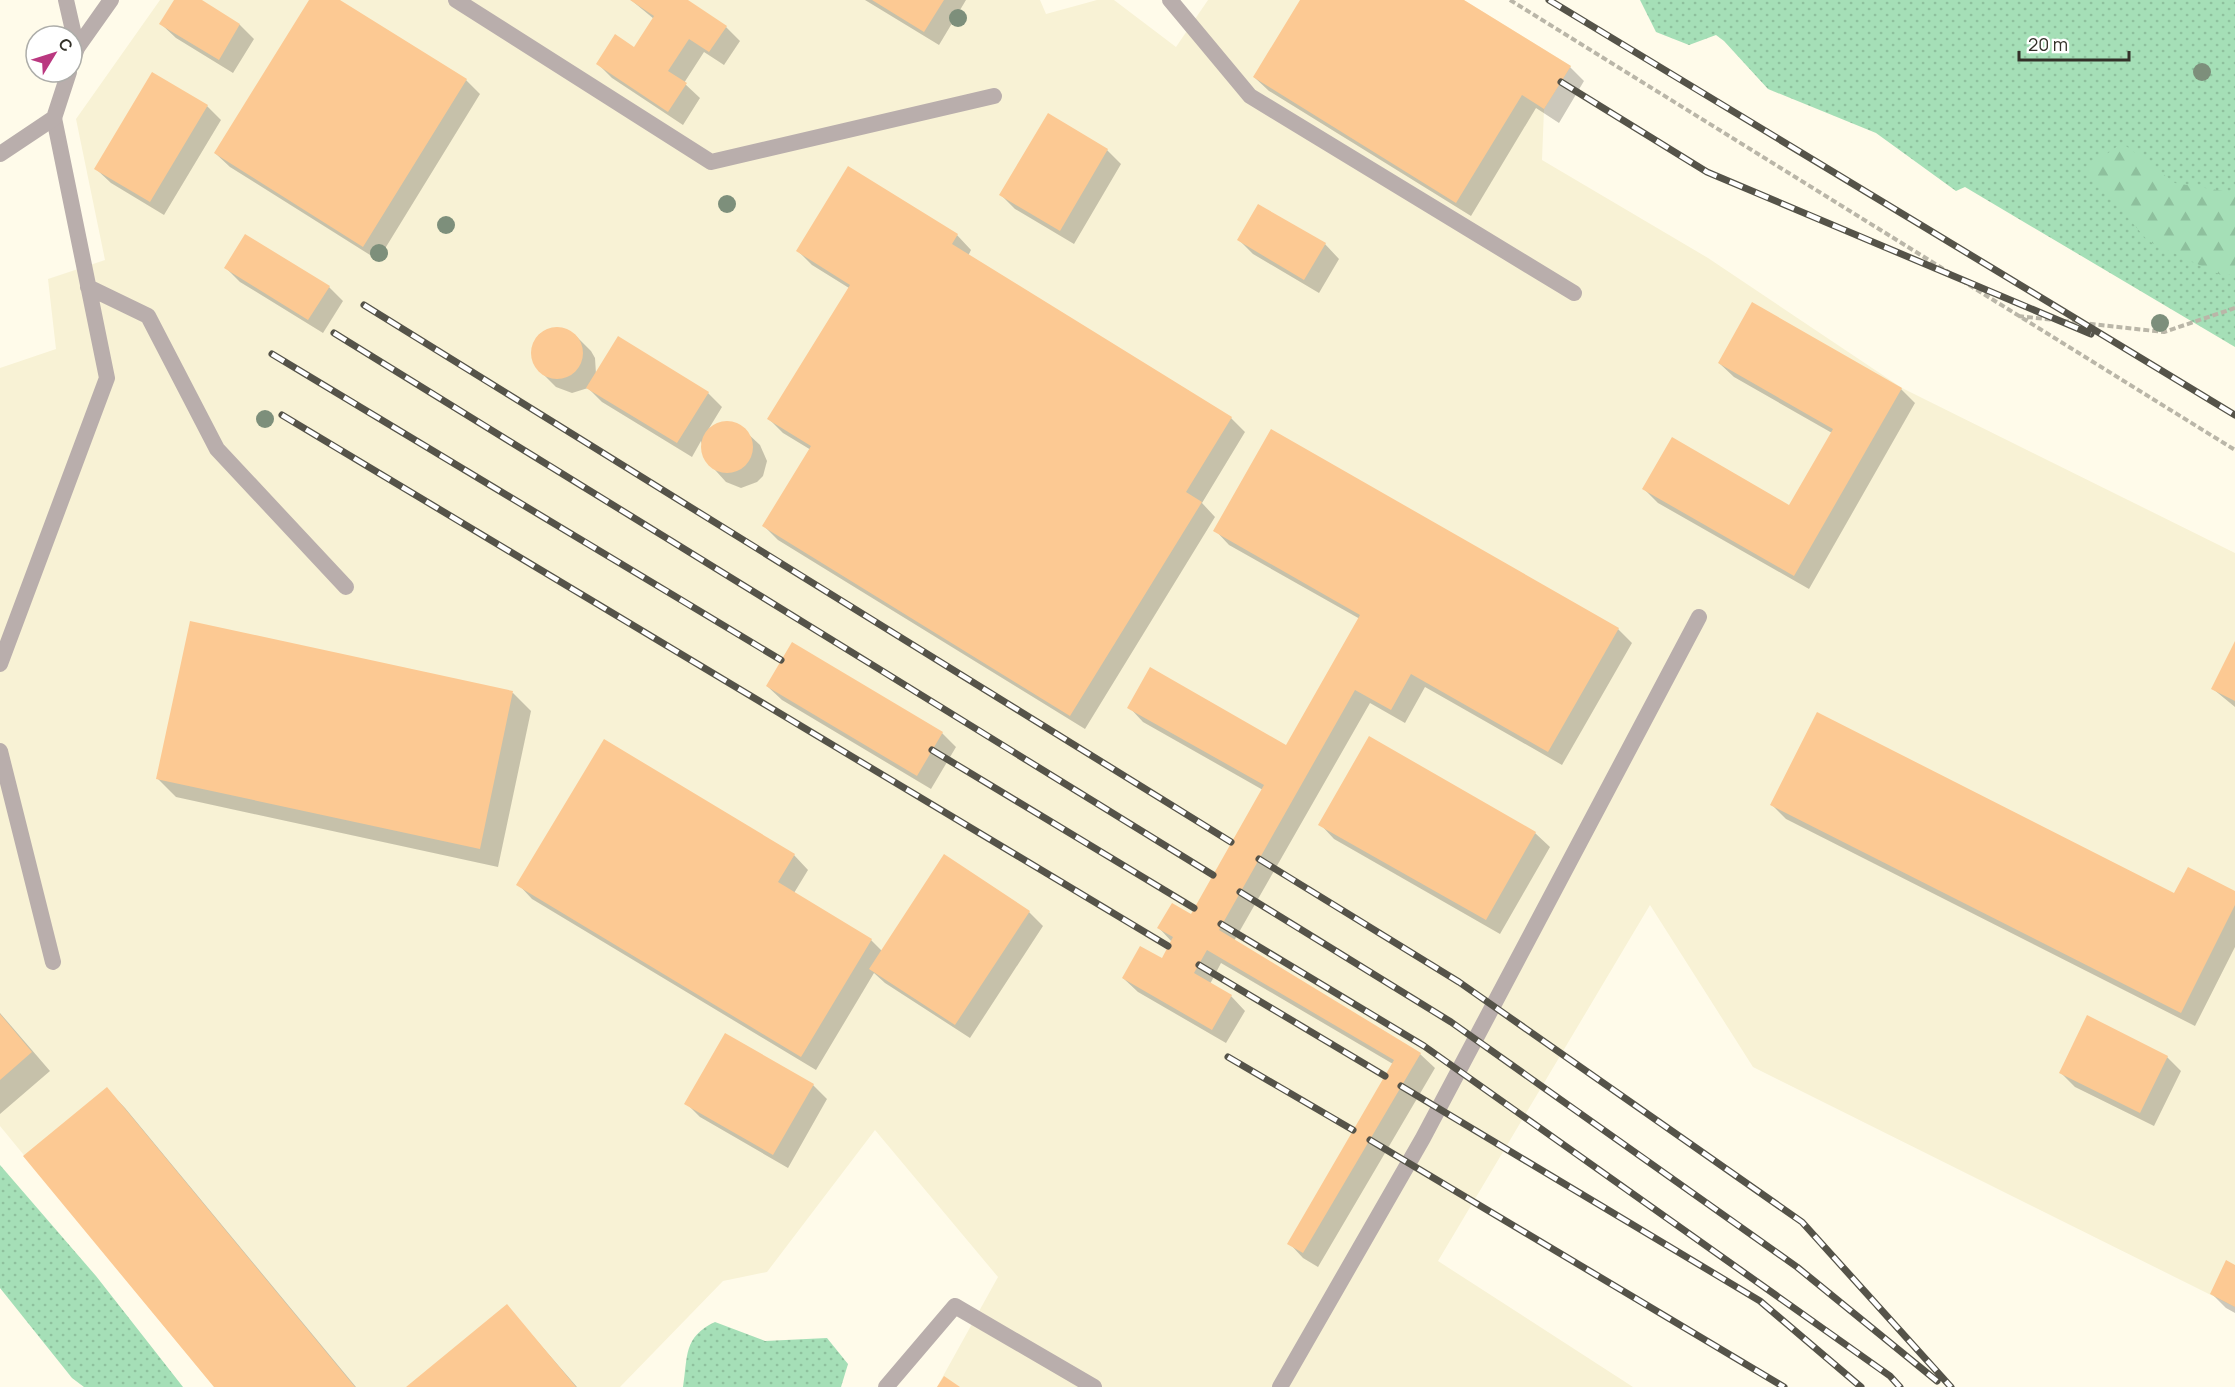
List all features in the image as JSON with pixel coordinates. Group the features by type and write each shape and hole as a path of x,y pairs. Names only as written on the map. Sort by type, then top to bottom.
{"street":[{"path":"66,0 69,24"},
{"path":"84,40 111,0"},
{"path":"456,0 711,162 994,96"},
{"path":"1170,0 1250,96 1574,292"},
{"path":"0,664 107,378 54,118 65,84"},
{"path":"0,154 54,118"},
{"path":"88,287 148,316 216,448 346,587"},
{"path":"1280,1387 1424,1138 1699,617"},
{"path":"0,751 53,962"},
{"path":"886,1387 955,1306 1094,1387"}],"path":[{"path":"1510,0 2235,450"},
{"path":"2015,315 2164,332 2235,308"}],"shaded area":[{"path":"160,0 1040,0 1046,14 1097,0 1114,0 1176,47 1208,0 1464,0 1571,66 1544,109 1542,160 1708,258 1902,388 2235,553 2235,1307 1753,1067 1650,905 1438,1261 1633,1387 937,1387 998,1277 875,1130 767,1272 723,1281 620,1387 214,1387 0,1126 0,368 56,349 48,279 105,260 76,119"}],"green space":[{"path":"1640,0 2235,0 2235,347 1965,187 1956,191 1876,133 1768,89 1716,35 1689,45 1656,32"},
{"path":"2122,143 2175,183 2235,193 2235,273 2223,276 2148,241 2086,169"},
{"path":"0,1165 96,1276 183,1387 84,1387 72,1378 0,1288"},
{"path":"715,1322 765,1341 827,1338 848,1364 841,1387 683,1387 687,1357 692,1341 697,1334"}],"building":[{"path":"174,0 202,0 240,24 219,60 159,24"},
{"path":"309,0 340,0 467,79 363,247 214,153"},
{"path":"630,0 688,0 727,26 709,52 689,39 668,71 687,83 668,112 596,64 615,34 634,47 654,16"},
{"path":"872,0 944,0 924,32"},
{"path":"1300,0 1464,0 1571,66 1544,109 1522,95 1456,203 1253,77"},
{"path":"152,72 208,105 150,202 94,169"},
{"path":"1048,113 1108,149 1060,231 999,195"},
{"path":"848,166 958,234 952,244 1232,417 1186,492 1202,502 1070,716 762,526 811,446 767,419 850,285 796,251"},
{"path":"1258,204 1326,243 1304,280 1237,240"},
{"path":"245,234 330,286 308,320 224,268"},
{"path":"1752,302 1902,388 1794,576 1642,489 1672,437 1789,505 1833,429 1718,363"},
{"path":"552,327 562,327 576,334 583,353 576,372 562,379 552,379 542,375 535,368 531,358 531,348 535,338 542,331"},
{"path":"618,336 709,392 677,443 586,388"},
{"path":"722,421 732,421 746,428 753,447 746,466 732,473 722,473 712,469 705,462 701,452 701,442 705,432 712,425"},
{"path":"1271,429 1619,628 1548,752 1411,674 1391,710 1355,690 1219,930 1421,1053 1303,1253 1287,1244 1394,1060 1207,950 1194,973 1232,995 1212,1030 1122,978 1140,946 1162,958 1173,937 1157,928 1172,903 1191,914 1264,785 1127,708 1150,667 1286,745 1360,615 1213,531"},
{"path":"190,621 513,691 480,849 156,779"},
{"path":"2235,641 2235,701 2211,689"},
{"path":"792,642 943,732 917,776 766,686"},
{"path":"1817,712 2174,893 2188,867 2235,891 2235,905 2181,1013 1770,805"},
{"path":"1369,736 1536,832 1486,920 1318,825"},
{"path":"604,739 795,854 778,882 872,939 801,1057 516,885"},
{"path":"944,854 1030,911 955,1025 869,969"},
{"path":"0,1014 32,1052 0,1080"},
{"path":"2087,1015 2168,1056 2140,1113 2059,1073"},
{"path":"725,1033 814,1084 773,1155 684,1104"},
{"path":"107,1087 355,1387 214,1387 23,1156"},
{"path":"2226,1260 2235,1265 2235,1307 2210,1294"},
{"path":"507,1304 576,1387 406,1387"},
{"path":"944,1376 960,1387 937,1387"}],"railway":[{"path":"1549,0 2235,415"},
{"path":"1561,82 1707,172 2091,334"},
{"path":"364,305 1231,842"},
{"path":"334,333 1213,875"},
{"path":"272,354 781,660"},
{"path":"282,415 1168,946"},
{"path":"932,750 1194,908"},
{"path":"1259,859 1459,982 1802,1222 1951,1387"},
{"path":"1240,892 1451,1022 1797,1267 1937,1381"},
{"path":"1221,924 1424,1046 1890,1376 1900,1387"},
{"path":"1199,965 1385,1076"},
{"path":"1228,1057 1353,1130"},
{"path":"1401,1086 1760,1301 1861,1387"},
{"path":"1370,1140 1784,1387"}]}
